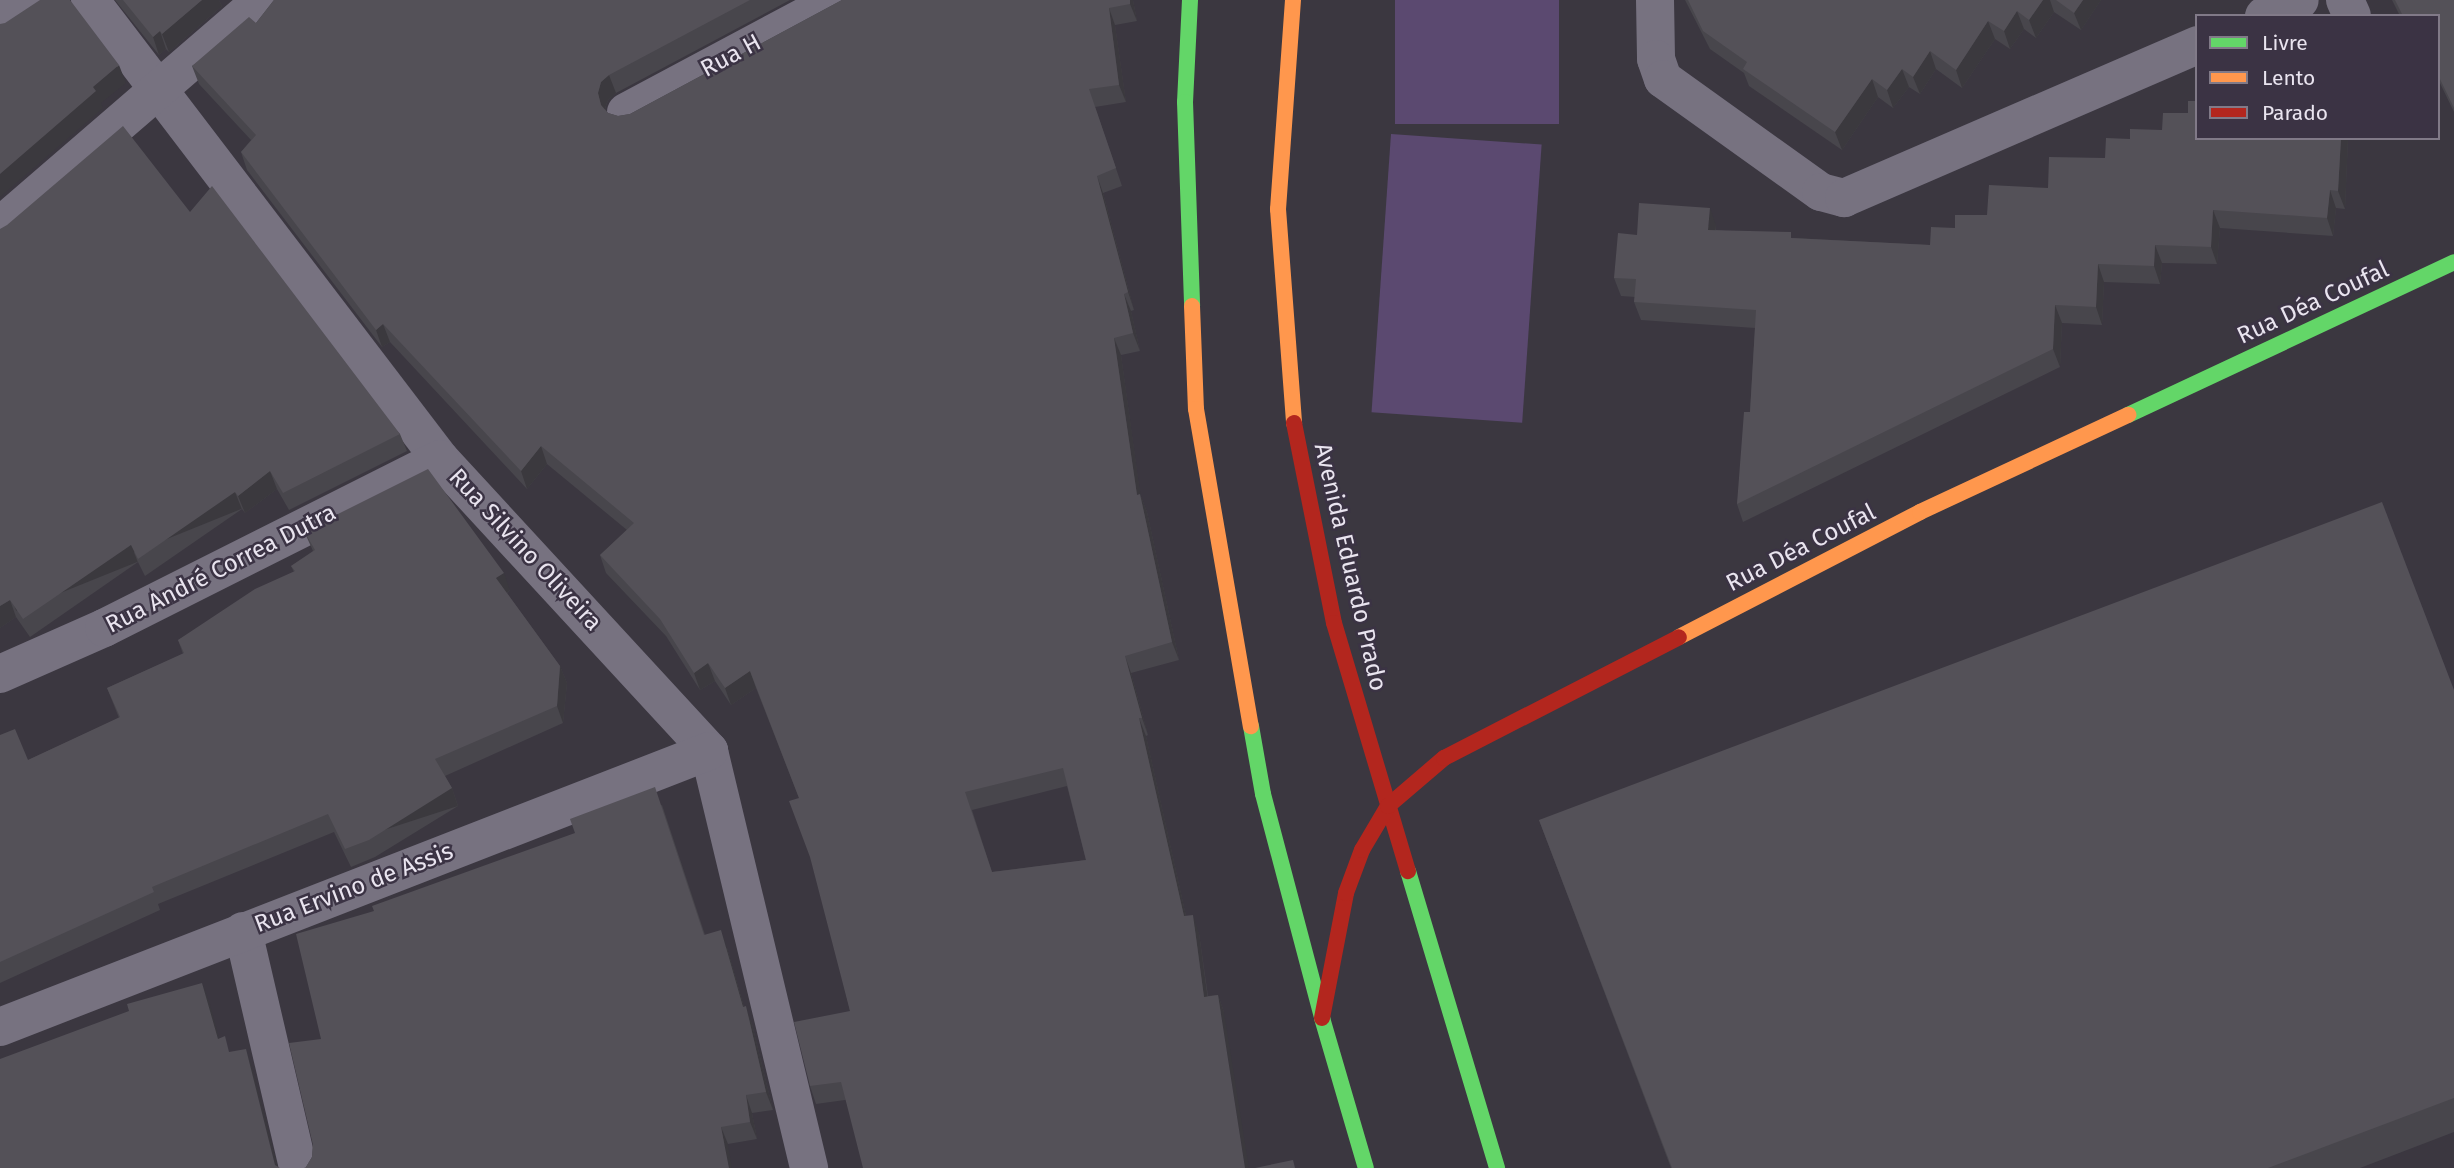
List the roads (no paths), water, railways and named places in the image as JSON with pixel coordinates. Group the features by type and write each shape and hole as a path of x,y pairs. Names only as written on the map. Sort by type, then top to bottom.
{"main road":[{"path":"1190,0 1185,102 1196,409 1263,794 1322,1018 1366,1168"},
{"name":"Avenida Eduardo Prado","path":"1293,0 1278,209 1294,421 1334,623 1497,1168"},
{"name":"Rua Déa Coufal","path":"1322,1018 1346,894 1362,850 1388,806 1444,758 1920,512 2454,262"}],"street":[{"path":"0,22 37,0"},
{"name":"Rua Silvino Oliveira","path":"90,0 159,87 440,459 709,751 809,1168"},
{"path":"0,226 262,0"},
{"name":"Rua H","path":"626,112 836,0"},
{"path":"1655,0 1656,59 1662,79 1821,192 1844,198 2195,46"},
{"path":"2268,14 2300,0"},
{"name":"Rua André Correa Dutra","path":"0,674 104,628 440,459"},
{"name":"Rua Ervino de Assis","path":"0,1027 709,751"},
{"path":"243,931 298,1168"}]}
